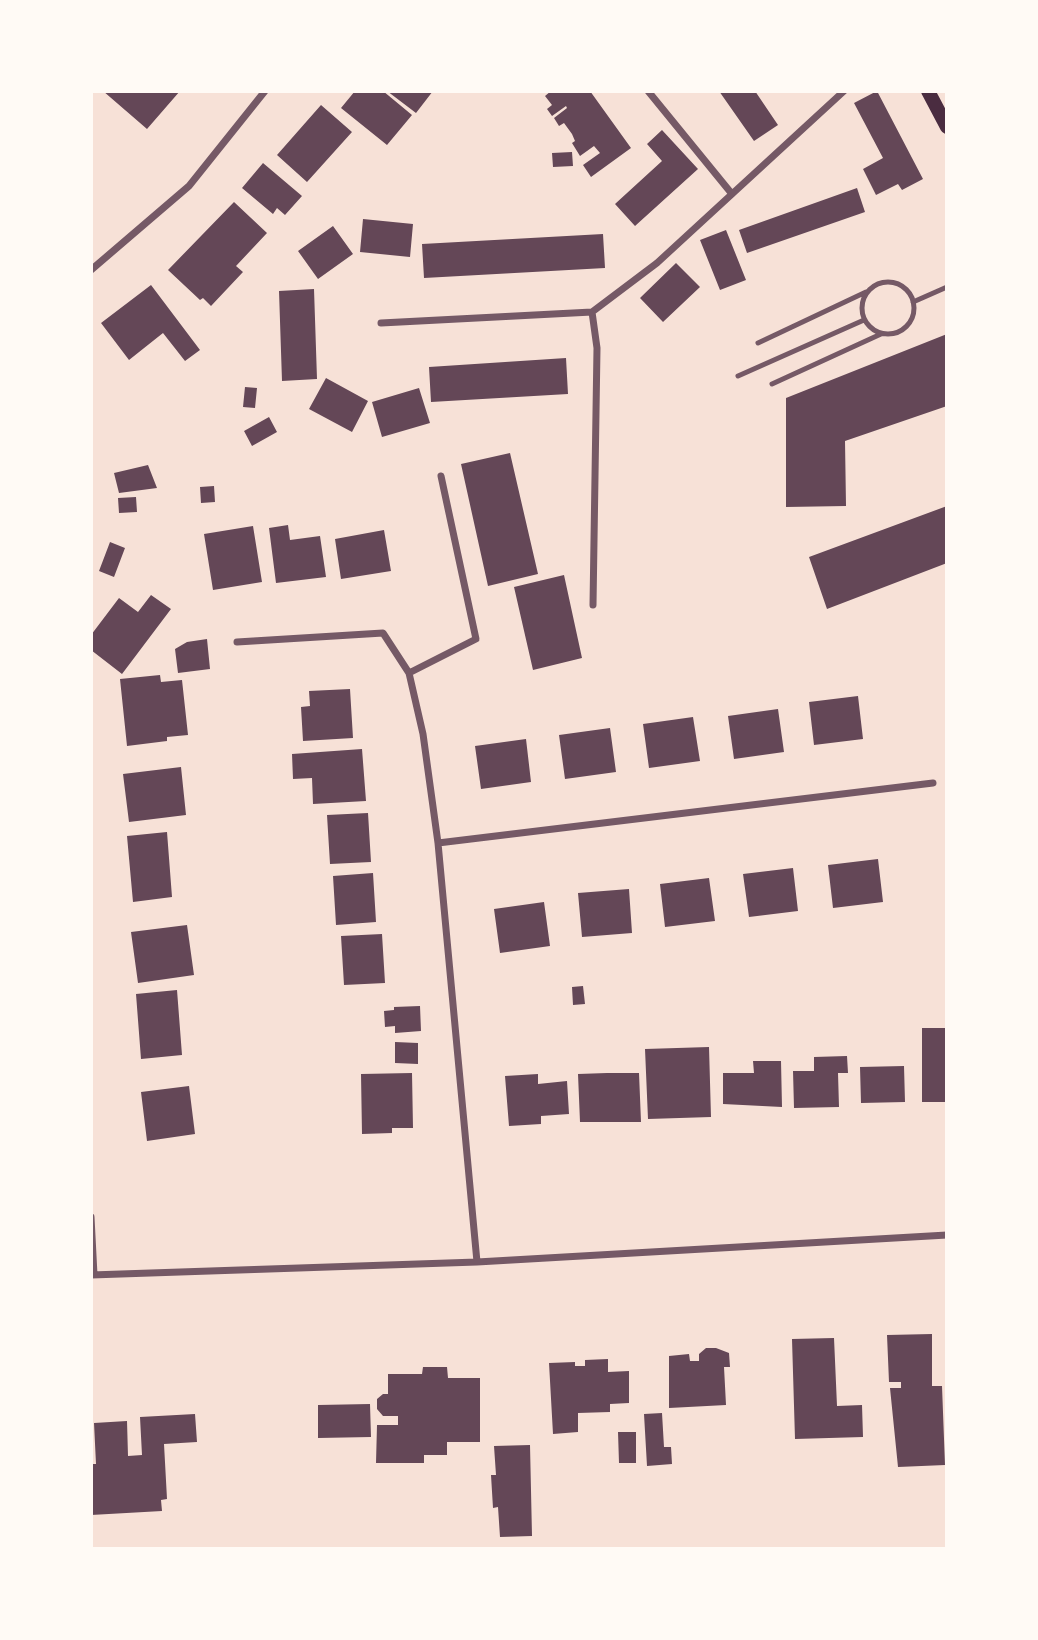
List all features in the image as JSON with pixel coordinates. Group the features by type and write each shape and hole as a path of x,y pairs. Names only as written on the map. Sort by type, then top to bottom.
{"main road":[{"path":"928,91 947,127"}],"street":[{"path":"91,270 189,186 265,91"},
{"path":"648,91 732,194"},
{"path":"381,323 592,312 657,263 844,91"},
{"path":"592,312 597,348 593,605"},
{"path":"409,673 476,639 441,476"},
{"path":"237,642 383,633 409,673 423,734 438,843 477,1262"},
{"path":"438,843 933,783"},
{"path":"91,1217 92,1275 477,1262 947,1235"}],"lane":[{"path":"758,343 883,282 892,282 907,290 913,302 914,315 905,329 897,333 881,334 772,384"},
{"path":"913,302 947,287"},
{"path":"868,291 861,308 864,320 881,334"},
{"path":"738,376 864,320"}],"building":[{"path":"103,91 180,91 147,129"},
{"path":"355,91 383,91 412,115 387,145 341,108"},
{"path":"387,91 433,91 416,113"},
{"path":"551,91 590,91 631,148 591,177 583,165 600,153 594,146 580,156 572,143 575,141 572,134 564,123 559,126 554,118 567,108 566,106 552,116 547,109 552,105 545,96"},
{"path":"719,91 755,91 778,125 754,141"},
{"path":"877,91 923,179 902,190 898,184 876,195 863,169 883,158 854,103"},
{"path":"321,105 352,132 307,182 277,155"},
{"path":"662,130 698,169 635,226 615,204 662,161 647,144"},
{"path":"572,152 573,166 553,167 552,153"},
{"path":"263,163 302,196 285,215 277,208 273,214 242,188"},
{"path":"857,188 865,212 747,253 739,230"},
{"path":"234,202 267,233 236,266 243,272 211,306 203,298 200,300 168,270"},
{"path":"363,219 413,224 410,257 360,252"},
{"path":"333,226 353,254 318,279 298,251"},
{"path":"726,230 746,280 720,290 700,240"},
{"path":"603,234 605,268 424,278 422,244"},
{"path":"676,263 700,287 663,322 640,298"},
{"path":"151,285 200,350 185,361 163,333 129,360 101,323"},
{"path":"314,289 317,379 282,381 279,291"},
{"path":"947,334 947,406 845,441 846,506 786,507 786,398"},
{"path":"566,358 568,394 431,402 429,367"},
{"path":"326,378 368,401 352,432 309,409"},
{"path":"245,387 257,388 255,408 243,407"},
{"path":"419,388 430,423 382,437 372,402"},
{"path":"269,417 277,432 252,446 244,431"},
{"path":"510,453 538,574 488,586 461,464"},
{"path":"148,465 157,488 119,493 114,473"},
{"path":"214,486 215,502 201,503 200,487"},
{"path":"136,497 137,512 119,513 118,498"},
{"path":"947,506 947,563 827,609 809,557"},
{"path":"288,525 290,540 320,536 326,577 276,583 269,528"},
{"path":"253,526 262,582 213,590 204,534"},
{"path":"384,530 391,571 341,579 335,539"},
{"path":"110,542 125,548 114,577 99,571"},
{"path":"564,575 582,658 533,670 514,587"},
{"path":"151,595 171,609 122,674 91,650 91,635 119,598 138,612"},
{"path":"207,639 210,669 178,673 175,649 187,642"},
{"path":"160,675 161,682 182,680 188,735 167,737 167,741 127,746 120,679"},
{"path":"350,689 353,738 303,741 301,707 310,706 309,691"},
{"path":"858,696 863,739 814,745 809,702"},
{"path":"778,709 784,752 734,759 728,716"},
{"path":"693,717 700,761 649,768 643,724"},
{"path":"610,728 616,772 565,779 559,735"},
{"path":"526,739 531,782 481,789 475,746"},
{"path":"362,749 366,801 313,804 312,778 293,779 292,754"},
{"path":"181,767 186,815 129,822 123,774"},
{"path":"368,813 371,862 330,864 327,815"},
{"path":"167,832 172,897 133,902 127,836"},
{"path":"878,859 883,902 833,908 828,865"},
{"path":"793,868 798,911 749,917 743,874"},
{"path":"373,873 376,922 336,925 333,876"},
{"path":"709,878 715,921 665,927 660,884"},
{"path":"629,889 632,933 582,937 578,893"},
{"path":"544,902 550,946 500,953 494,909"},
{"path":"187,925 194,975 138,983 131,932"},
{"path":"382,934 385,983 344,985 341,936"},
{"path":"583,986 585,1004 573,1005 572,987"},
{"path":"177,990 182,1055 141,1059 136,994"},
{"path":"420,1006 421,1031 395,1033 395,1026 385,1027 384,1011 394,1010 394,1007"},
{"path":"922,1028 947,1028 947,1102 922,1102"},
{"path":"395,1042 418,1043 418,1064 395,1063"},
{"path":"709,1047 711,1117 648,1119 645,1049"},
{"path":"847,1056 848,1073 838,1073 839,1107 794,1108 793,1071 814,1071 814,1057"},
{"path":"753,1061 781,1061 782,1107 723,1104 723,1073 754,1073"},
{"path":"904,1066 905,1102 861,1103 860,1067"},
{"path":"412,1073 413,1128 392,1128 392,1133 362,1134 361,1074"},
{"path":"639,1073 641,1122 580,1122 578,1074"},
{"path":"538,1074 538,1084 567,1081 569,1114 541,1116 541,1124 509,1126 505,1076"},
{"path":"189,1086 195,1134 147,1141 141,1092"},
{"path":"932,1334 932,1386 942,1386 945,1465 898,1467 890,1388 901,1388 901,1382 889,1382 887,1335"},
{"path":"834,1338 837,1406 862,1405 863,1437 795,1439 792,1339"},
{"path":"706,1348 716,1348 729,1353 730,1367 724,1367 726,1405 669,1408 669,1356 689,1354 690,1361 699,1361 699,1354"},
{"path":"608,1359 608,1372 629,1371 629,1403 610,1404 610,1412 578,1413 578,1432 553,1434 549,1363 575,1362 575,1366 585,1366 585,1360"},
{"path":"423,1367 447,1367 448,1378 480,1378 480,1442 447,1442 447,1455 424,1455 424,1463 376,1463 377,1425 398,1425 398,1416 383,1416 377,1409 377,1399 388,1394 388,1374 422,1374"},
{"path":"370,1404 371,1437 318,1438 318,1405"},
{"path":"662,1413 664,1447 671,1447 672,1464 647,1466 644,1414"},
{"path":"195,1414 197,1442 164,1444 167,1499 161,1500 162,1511 91,1515 91,1464 96,1464 94,1423 127,1421 128,1456 142,1455 140,1417"},
{"path":"618,1432 636,1432 636,1463 619,1463"},
{"path":"530,1445 532,1536 500,1537 498,1507 493,1508 491,1475 496,1475 494,1446"}]}
